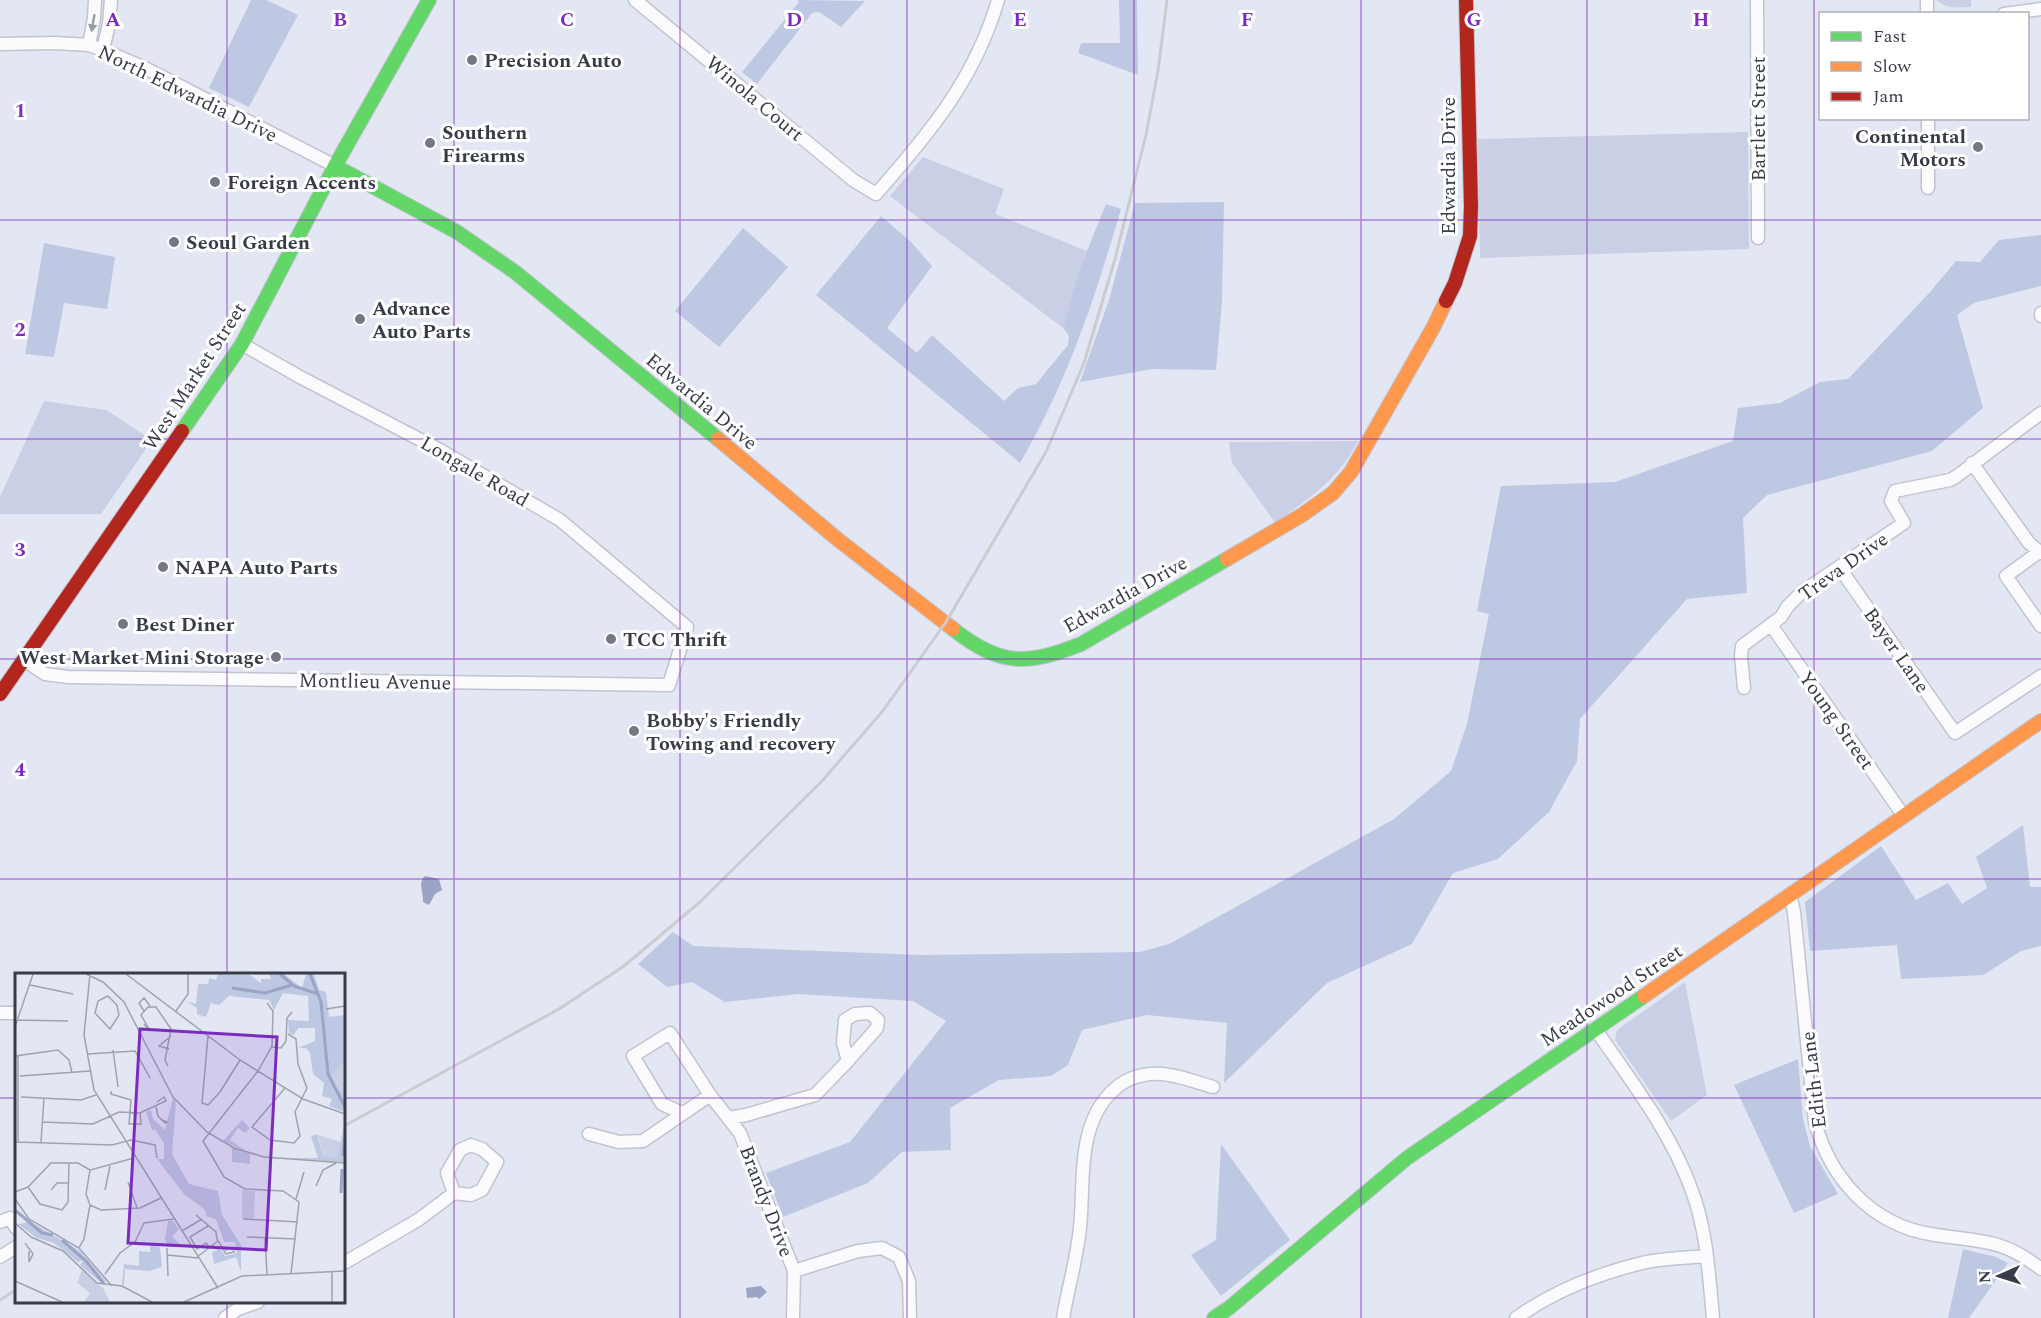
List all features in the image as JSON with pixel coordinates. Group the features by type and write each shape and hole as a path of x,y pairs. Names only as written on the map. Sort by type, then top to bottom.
{"main road":[{"name":"West Market Street","path":"0,694 243,344 290,257 334,165 429,0"},
{"name":"Edwardia Drive","path":"334,165 457,232 514,272 673,401 836,538 970,642 997,655 1017,659 1036,659 1081,644 1302,515 1333,493 1360,458 1450,292 1464,259 1470,236 1466,0"},
{"name":"Meadowood Street","path":"1214,1318 1232,1313 1407,1158 1596,1030 2041,721"}],"street":[{"path":"89,45 95,0"},
{"path":"103,50 109,24 111,0"},
{"name":"Winola Court","path":"635,0 844,173 876,194 938,120 965,81 992,21 998,0"},
{"name":"Bartlett Street","path":"1757,0 1758,238"},
{"path":"2019,12 2041,9"},
{"name":"North Edwardia Drive","path":"0,44 55,43 89,45 103,50 145,68 334,165"},
{"path":"1928,120 1928,188"},
{"name":"Longale Road","path":"243,344 300,377 438,449 560,520 687,627"},
{"name":"Treva Drive","path":"1744,688 1742,646 1771,625 1802,592 1904,523 1891,501 1895,491 1950,480 2041,413"},
{"path":"1972,463 2030,543 2040,552 2006,576 2041,626"},
{"name":"Bayer Lane","path":"1839,567 1955,733 2041,676"},
{"name":"Young Street","path":"1771,625 1903,816"},
{"name":"Montlieu Avenue","path":"24,660 45,674 68,677 669,685 687,627"},
{"name":"Edith Lane","path":"1790,894 1794,912 1815,1122 1825,1151 1843,1182 1858,1198 1880,1214 1909,1228 1928,1234 1989,1241 2015,1252 2041,1269"},
{"path":"1596,1030 1673,1145 1693,1191 1702,1224 1713,1318"},
{"name":"Brandy Drive","path":"682,1113 662,1104 633,1056 670,1033 710,1095 741,1133 794,1270 793,1318"},
{"path":"729,1118 815,1095 848,1061"},
{"path":"1063,1318 1080,1230 1086,1139 1096,1109 1109,1093 1126,1081 1148,1074 1169,1075 1213,1087"},
{"path":"589,1134 619,1142 643,1141 710,1095"},
{"path":"345,1262 418,1220 454,1194 471,1195 482,1190 497,1162 482,1149 471,1145 460,1150 447,1173 454,1194"},
{"path":"0,1222 10,1218 15,1226"},
{"path":"0,1257 15,1248"},
{"path":"794,1270 858,1251 882,1248 899,1257 909,1281 910,1318"},
{"path":"1516,1318 1536,1304 1574,1284 1644,1263 1706,1256"},
{"path":"225,1318 238,1309 255,1303"}],"shaded area":[{"path":"251,0 266,0 298,15 249,107 209,88"},
{"path":"798,0 865,1 841,27 819,12 812,13 757,84 742,72 799,2"},
{"path":"1119,0 1137,0 1138,75 1078,53 1081,43 1120,43"},
{"path":"1937,0 1971,0 1971,7 1949,7"},
{"path":"1748,132 1749,249 1480,258 1478,139"},
{"path":"923,157 1004,189 995,214 1087,251 1078,273 1063,328 890,196"},
{"path":"1224,202 1222,302 1216,370 1152,369 1080,382 1109,300 1135,203"},
{"path":"1106,204 1121,209 1101,275 1066,371 1020,463 816,295 881,216 911,242 932,266 887,328 917,353 932,335 1004,401 1018,388 1036,384 1068,345 1069,336 1063,328 1078,273"},
{"path":"743,228 788,267 719,347 675,311"},
{"path":"2041,235 2041,286 1974,303 1957,315 1983,408 1932,451 1767,495 1743,518 1747,593 1687,599 1580,719 1577,761 1549,812 1498,859 1453,873 1412,944 1327,983 1224,1083 1227,1023 1147,1015 1082,1030 1068,1065 1051,1076 999,1080 950,1108 951,1150 902,1152 868,1183 783,1217 766,1173 850,1142 946,1021 913,1001 798,994 725,1002 692,982 667,987 638,964 673,932 693,946 922,955 1140,952 1169,944 1394,819 1451,771 1467,724 1489,614 1477,611 1501,486 1615,482 1733,441 1738,408 1780,403 1820,382 1848,379 1956,261 1980,262 1999,240"},
{"path":"44,243 115,257 107,309 64,303 54,357 25,354"},
{"path":"44,401 106,410 152,440 101,514 0,514 0,497"},
{"path":"1358,441 1342,466 1322,487 1275,522 1232,463 1229,442"},
{"path":"2023,825 2030,887 2041,887 2041,946 2021,951 1983,975 1901,979 1897,945 1810,951 1805,902 1881,846 1916,900 1948,883 1962,904 1987,888 1976,857"},
{"path":"425,876 439,879 442,890 435,894 429,905 423,902 421,885"},
{"path":"1685,982 1707,1095 1671,1121 1615,1040 1617,1030"},
{"path":"1798,1059 1803,1119 1810,1146 1838,1194 1794,1213 1734,1085"},
{"path":"1221,1144 1290,1240 1221,1296 1191,1255 1216,1240"},
{"path":"1963,1249 1996,1257 2008,1263 1969,1318 1948,1318"},
{"path":"761,1286 767,1292 759,1299 757,1297 747,1298 746,1288"}],"railway":[{"path":"345,1125 559,1009 624,966 700,902 822,781 882,712 946,622 1046,452 1084,363 1115,259 1146,135 1158,71 1167,0"},
{"path":"0,1300 15,1291"}],"traffic: fast":[{"path":"182,431 242,344 335,166 429,0"},
{"path":"335,166 457,232 515,272 718,439"},
{"path":"953,629 985,650 1000,656 1014,659 1044,656 1081,644 1227,559"},
{"path":"1214,1318 1229,1308 1407,1158 1644,996"}],"traffic: slow":[{"path":"1227,559 1302,515 1333,493 1351,472 1446,301"},
{"path":"718,439 836,538 953,629"},
{"path":"1644,996 2041,721"}],"traffic: jam":[{"path":"1446,301 1455,283 1470,236 1466,0"},
{"path":"0,694 182,431"}],"place":[{"name":"Precision Auto","path":"472,60"},
{"name":"Southern Firearms","path":"430,143"},
{"name":"Continental Motors","path":"1978,147"},
{"name":"Foreign Accents","path":"215,182"},
{"name":"Seoul Garden","path":"174,242"},
{"name":"Advance Auto Parts","path":"360,319"},
{"name":"NAPA Auto Parts","path":"163,567"},
{"name":"Best Diner","path":"123,624"},
{"name":"TCC Thrift","path":"611,639"},
{"name":"West Market Mini Storage","path":"276,657"},
{"name":"Bobby's Friendly Towing and recovery","path":"634,731"}]}
